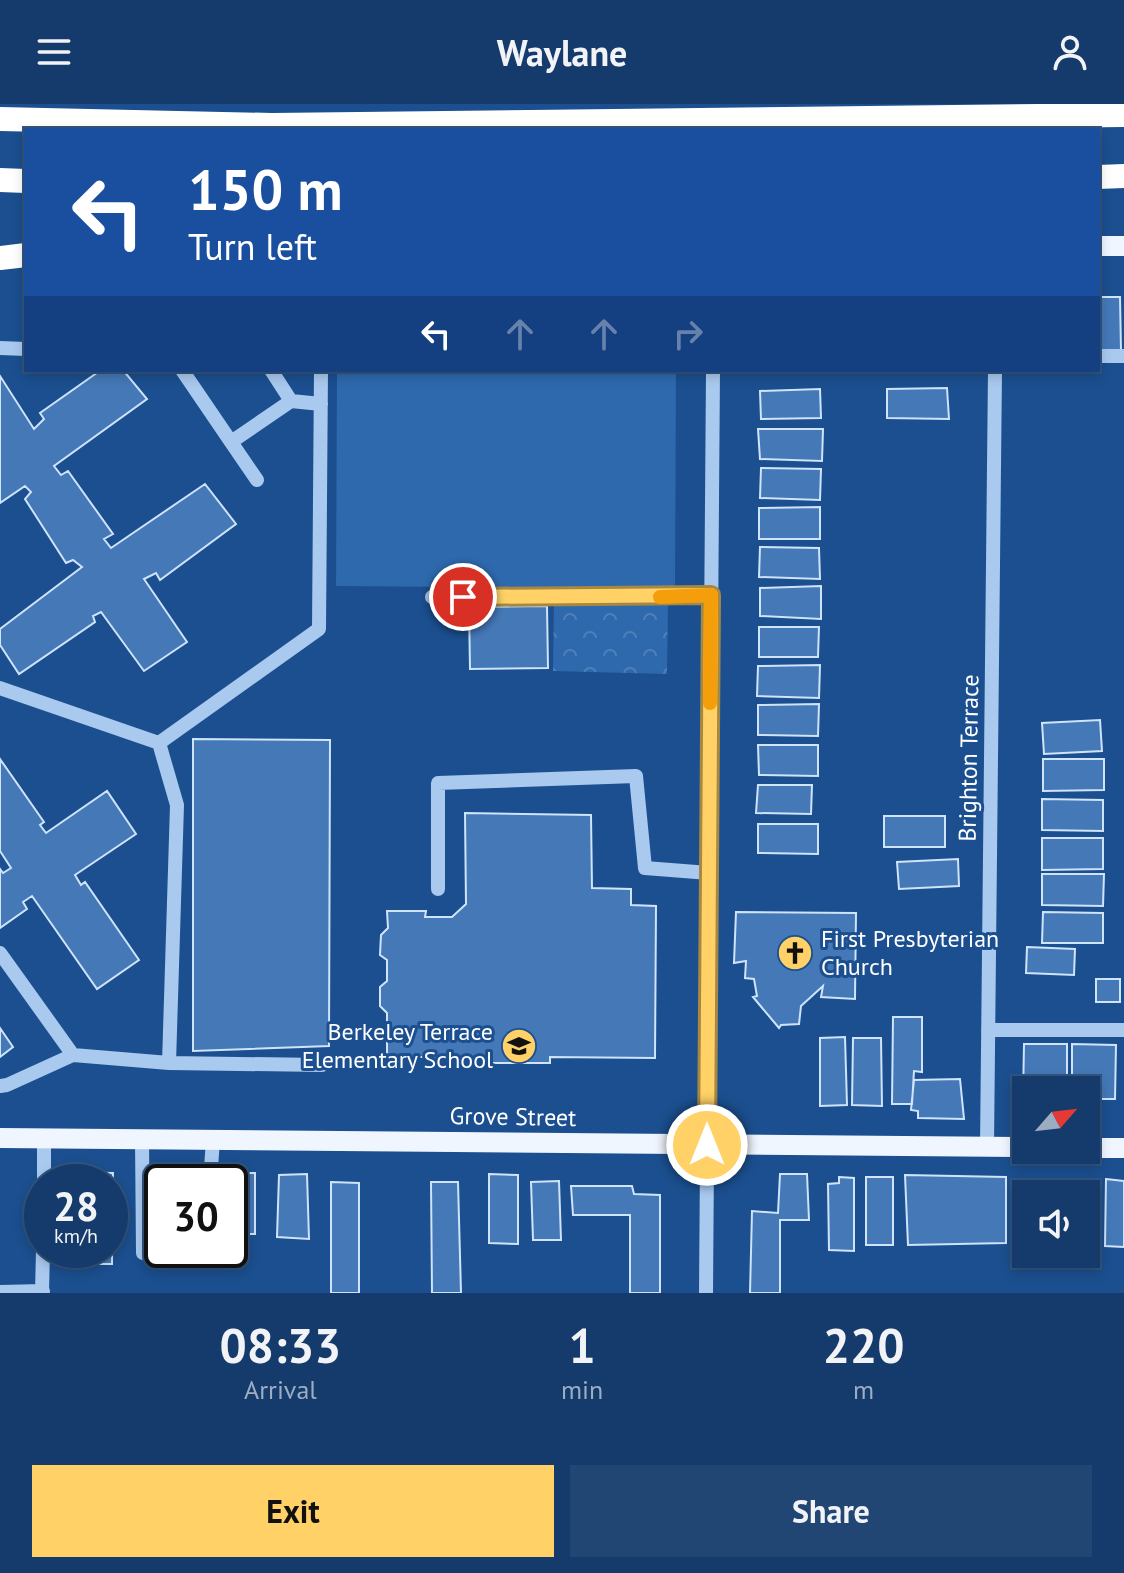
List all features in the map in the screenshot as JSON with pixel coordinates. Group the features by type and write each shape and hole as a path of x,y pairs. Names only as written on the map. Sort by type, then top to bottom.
{"highway":[{"path":"655,104 796,119"},
{"path":"0,119 272,125 1124,115"},
{"path":"1100,177 1124,176"},
{"path":"0,180 24,181"},
{"path":"0,258 24,256"}],"main road":[{"path":"1100,246 1124,246"},
{"name":"Grove Street","path":"0,1138 1012,1147"},
{"path":"1100,1148 1124,1148"}],"street":[{"path":"0,348 24,349"},
{"path":"1100,356 1124,356"},
{"path":"183,372 257,480"},
{"path":"272,372 291,401"},
{"path":"159,743 319,629 321,372"},
{"path":"706,1293 713,372"},
{"name":"Brighton Terrace","path":"987,1147 995,372"},
{"path":"231,442 291,401 321,404"},
{"path":"432,597 711,595"},
{"path":"0,688 159,743"},
{"path":"159,743 177,805 169,1063"},
{"path":"438,889 438,783 636,776 645,868 709,873"},
{"path":"0,953 73,1055"},
{"path":"988,1030 1124,1030"},
{"path":"0,1086 73,1055 169,1063 322,1065"},
{"path":"44,1139 44,1164"},
{"path":"142,1139 144,1253"},
{"path":"211,1164 213,1140"},
{"path":"0,1292 42,1292 43,1268"}],"green space":[{"path":"337,372 676,372 675,589 336,586"},
{"path":"554,601 668,602 667,674 553,671"}],"building":[{"path":"1100,297 1120,297 1121,351 1100,351"},
{"path":"98,372 125,372 147,399 54,466 61,475 68,471 113,534 104,539 111,548 205,484 236,524 160,580 156,573 144,579 187,642 144,671 101,612 93,616 95,622 19,674 0,645 0,629 82,567 73,560 66,563 25,499 31,492 25,486 0,503 0,376 34,429 44,419 40,413"},
{"path":"947,388 949,419 887,418 887,389"},
{"path":"820,389 821,418 761,419 760,391"},
{"path":"758,429 823,429 822,461 760,459"},
{"path":"761,468 821,469 820,500 760,498"},
{"path":"820,507 820,539 759,539 759,508"},
{"path":"760,547 819,548 820,579 759,577"},
{"path":"821,586 821,619 760,616 760,588"},
{"path":"547,606 548,668 470,669 469,607"},
{"path":"759,627 819,627 818,657 759,657"},
{"path":"820,665 819,698 757,696 758,666"},
{"path":"819,704 818,736 758,735 758,705"},
{"path":"1100,720 1102,751 1044,754 1042,723"},
{"path":"193,739 330,740 329,1046 193,1051"},
{"path":"758,745 818,745 818,776 759,775"},
{"path":"0,759 44,822 40,825 46,833 107,791 136,834 75,875 81,885 85,882 139,960 97,989 32,896 23,902 27,909 0,928 0,869 3,873 11,868 0,851"},
{"path":"1043,759 1104,759 1104,790 1043,791"},
{"path":"758,785 812,785 811,814 756,813"},
{"path":"1042,799 1103,800 1103,831 1042,830"},
{"path":"465,813 591,815 592,888 631,889 631,905 656,906 655,1058 550,1057 550,1063 491,1063 491,1057 387,1057 387,1013 380,1006 380,987 387,981 387,960 380,955 381,935 388,928 387,911 426,911 425,917 452,917 466,904"},
{"path":"884,816 945,816 945,847 884,847"},
{"path":"758,824 818,824 818,854 758,853"},
{"path":"1042,838 1103,838 1103,869 1042,870"},
{"path":"958,859 959,886 899,889 897,862"},
{"path":"1042,874 1104,874 1103,906 1042,905"},
{"path":"736,912 856,913 855,999 821,997 823,986 801,1006 799,1024 781,1025 779,1028 753,997 757,996 754,979 745,978 746,961 734,963"},
{"path":"1043,912 1103,913 1103,943 1042,943"},
{"path":"1027,947 1075,949 1074,975 1026,973"},
{"path":"1096,979 1120,979 1120,1002 1096,1002"},
{"path":"893,1017 922,1017 922,1072 914,1071 912,1104 892,1104"},
{"path":"0,1028 13,1047 0,1057"},
{"path":"845,1037 847,1105 820,1106 820,1038"},
{"path":"853,1038 881,1038 882,1106 852,1105"},
{"path":"1024,1044 1067,1044 1067,1076 1023,1076"},
{"path":"1072,1044 1116,1045 1115,1099 1100,1099 1100,1076 1072,1076"},
{"path":"960,1079 964,1119 918,1118 918,1111 911,1110 914,1080"},
{"path":"248,1173 255,1173 255,1234 248,1234"},
{"path":"307,1174 309,1239 277,1237 279,1175"},
{"path":"489,1174 518,1175 518,1244 489,1243"},
{"path":"780,1174 807,1174 809,1220 780,1220 780,1293 750,1293 752,1211 778,1213"},
{"path":"905,1175 1006,1177 1006,1243 908,1245"},
{"path":"839,1177 854,1178 854,1251 829,1250 828,1184 839,1183"},
{"path":"866,1177 893,1177 893,1245 866,1245"},
{"path":"1106,1179 1124,1181 1124,1247 1105,1246"},
{"path":"559,1181 561,1240 533,1240 531,1182"},
{"path":"331,1182 359,1183 359,1293 331,1293"},
{"path":"431,1182 458,1182 461,1293 432,1293"},
{"path":"571,1186 632,1186 634,1194 660,1195 660,1293 630,1293 630,1215 573,1215"}],"slow traffic":[{"path":"660,597 711,595 710,703"}],"place":[{"name":"First Presbyterian Church","path":"795,953"},
{"name":"Berkeley Terrace Elementary School","path":"519,1046"}],"route":[{"path":"463,597 711,595 707,1145"}]}
